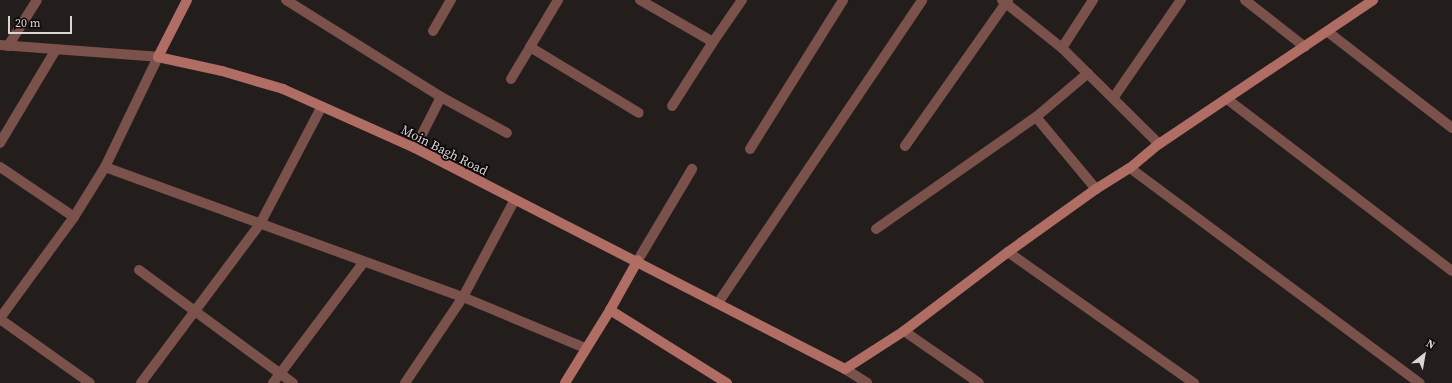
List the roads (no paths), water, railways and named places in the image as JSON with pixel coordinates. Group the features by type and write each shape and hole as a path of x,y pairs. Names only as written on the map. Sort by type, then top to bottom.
{"street":[{"path":"4,46 38,0"},
{"path":"90,383 0,318 74,217 105,167 187,0"},
{"path":"286,0 441,97 507,133"},
{"path":"433,31 451,0"},
{"path":"511,79 558,0"},
{"path":"640,0 713,42"},
{"path":"672,106 742,0"},
{"path":"750,149 843,0"},
{"path":"718,303 922,0"},
{"path":"1062,48 1094,0"},
{"path":"1114,97 1181,0"},
{"path":"1245,0 1305,47"},
{"path":"866,383 845,369 904,331 1008,252 1096,189 1130,168 1159,144 1328,32 1373,0"},
{"path":"905,146 1006,1 1062,48 1114,97 1159,144"},
{"path":"1328,32 1452,128"},
{"path":"4,46 55,51 158,57"},
{"path":"530,47 639,113"},
{"path":"0,143 55,51"},
{"name":"Moin Bagh Road","path":"158,57 222,71 283,89 321,108 415,148 514,201 638,260 845,369"},
{"path":"876,229 1036,117 1088,73"},
{"path":"415,148 441,97"},
{"path":"1227,99 1452,271"},
{"path":"141,383 260,224 321,108"},
{"path":"1036,117 1096,189"},
{"path":"0,167 74,217"},
{"path":"105,167 363,263 463,297 585,348"},
{"path":"1130,168 1420,383"},
{"path":"567,382 585,348 610,310 692,169"},
{"path":"405,383 463,297 514,201"},
{"path":"1008,252 1194,383"},
{"path":"274,383 363,263"},
{"path":"139,270 195,309 293,383"},
{"path":"610,310 727,383"},
{"path":"904,331 979,383"}]}
